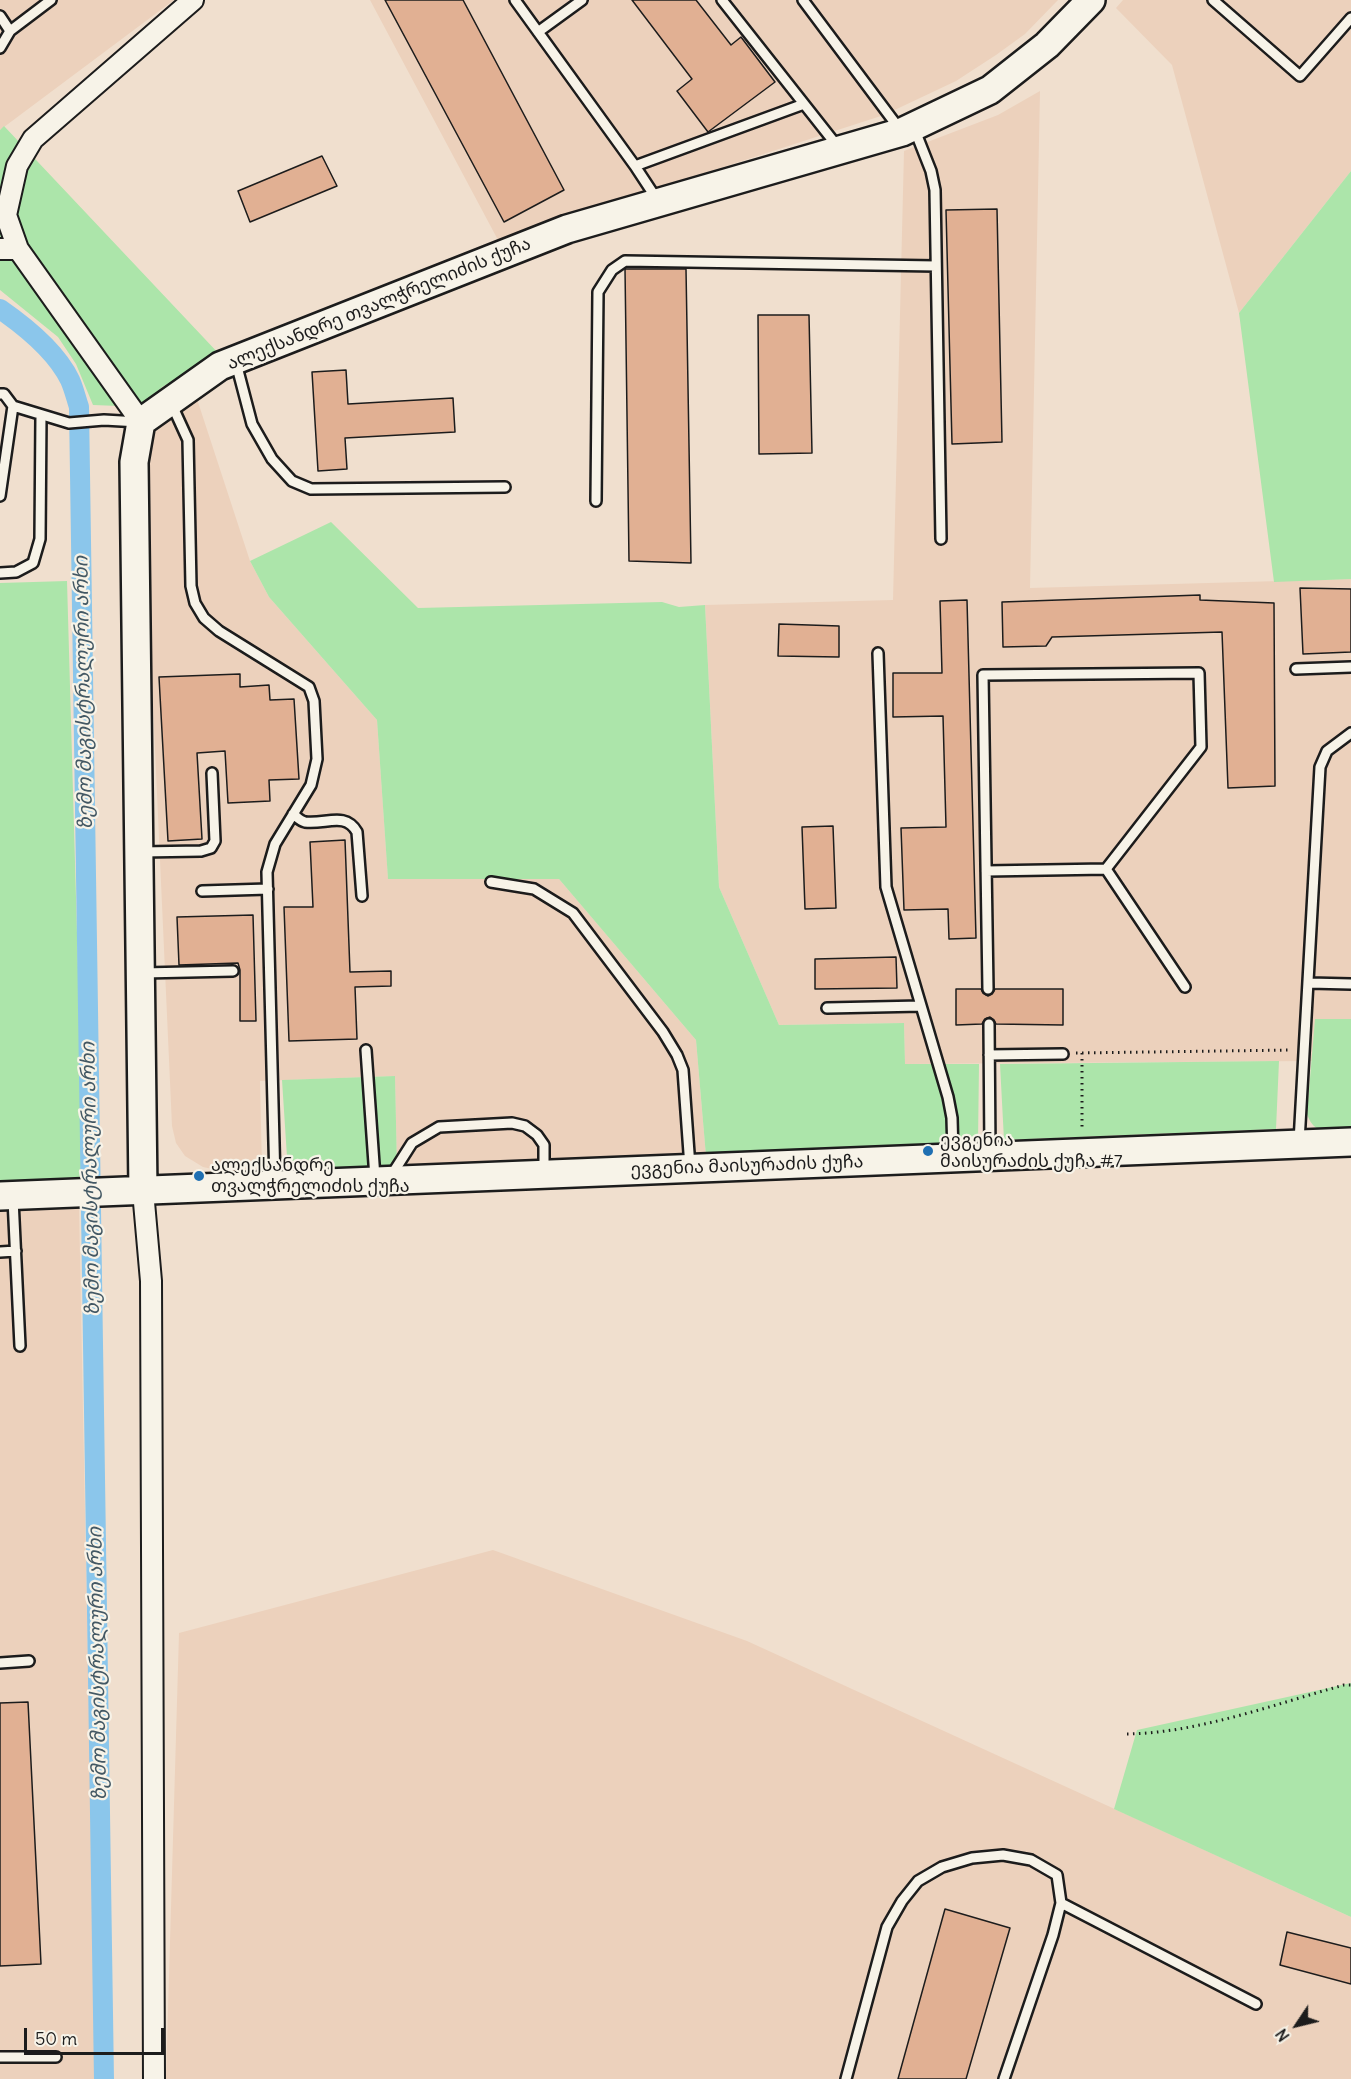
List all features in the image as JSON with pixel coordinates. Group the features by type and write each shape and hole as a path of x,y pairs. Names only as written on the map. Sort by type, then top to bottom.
{"street":[{"path":"154,2079 151,1293 131,1192 140,973 134,462 141,422 9,249 6,215 17,166 33,139 193,0"},
{"name":"ალექსანდრე თვალჭრელიძის ქუჩა","path":"141,422 220,366 567,229 908,130 990,90 1047,45 1090,0"},
{"name":"ევგენია მაისურაძის ქუჩა","path":"7,1196 1351,1142"}],"lane":[{"path":"0,48 10,31 51,0"},
{"path":"515,0 658,201"},
{"path":"538,32 582,0"},
{"path":"722,0 840,150"},
{"path":"803,0 908,130 931,171 935,189 941,539"},
{"path":"1214,0 1300,76 1351,18"},
{"path":"0,16 10,31"},
{"path":"635,166 804,104"},
{"path":"596,501 598,292 612,270 625,261 936,266"},
{"path":"236,360 252,424 272,459 292,481 311,489 505,487"},
{"path":"0,394 4,394 13,406 69,423 104,420 141,422"},
{"path":"170,402 188,440 191,586 195,603 204,618 219,631 309,687 314,701 318,759 311,785 275,844 267,872 275,1185"},
{"path":"0,496 13,406"},
{"path":"0,573 16,572 33,563 40,539 40,415"},
{"path":"878,653 886,887 948,1097 952,1118 953,1157"},
{"path":"1296,669 1351,667"},
{"path":"988,989 983,675 1199,673 1201,747 1106,869"},
{"path":"1299,1144 1320,767 1327,751 1351,733"},
{"path":"139,852 201,851 211,848 215,841 212,773"},
{"path":"293,814 305,822 345,820 353,824 357,832 362,896"},
{"path":"986,871 1106,869"},
{"path":"1106,869 1185,987"},
{"path":"491,882 534,889 573,913 663,1032 683,1070 691,1169"},
{"path":"202,891 268,889"},
{"path":"140,973 233,971"},
{"path":"1309,983 1351,984"},
{"path":"827,1008 921,1006"},
{"path":"989,1024 990,1155"},
{"path":"366,1050 382,1180"},
{"path":"989,1055 1063,1054"},
{"path":"382,1180 412,1143 440,1127 512,1123 525,1126 537,1135 544,1145 544,1174"},
{"path":"7,1196 16,1251 20,1346"},
{"path":"0,1252 16,1251"},
{"path":"0,1663 29,1661"},
{"path":"846,2079 887,1927 902,1901 918,1881 942,1867 972,1858 1003,1855 1031,1860 1057,1875 1061,1903 1053,1935 1004,2079"},
{"path":"1061,1903 1256,2004"},
{"path":"0,2057 56,2057"}],"path":[{"path":"1063,1054 1305,1049"},
{"path":"1082,1053 1083,1152"},
{"path":"1127,1734 1156,1734 1185,1729 1351,1684"}],"shaded area":[{"path":"0,0 174,0 0,130"},
{"path":"370,0 1058,0 1025,34 996,55 956,81 884,115 498,240"},
{"path":"1123,0 1351,0 1351,171 1239,313 1172,65 1116,8"},
{"path":"1040,91 1030,588 1351,579 1351,1019 1315,1019 1312,1061 905,1064 904,1023 779,1025 719,887 705,605 893,600 904,151 998,115"},
{"path":"197,399 250,561 269,597 377,720 388,878 559,879 696,1040 706,1156 397,1168 395,1076 260,1081 262,1170 226,1172 203,1167 185,1156 176,1143 172,1126 143,483 149,441 160,426"},
{"path":"79,1206 96,2079 0,2079 0,1210"},
{"path":"493,1550 747,1641 1351,1917 1351,2079 166,2079 179,1633"}],"green space":[{"path":"4,126 220,355 162,387 145,407 93,405 76,364 58,337 0,290 0,130"},
{"path":"1351,171 1351,579 1274,582 1239,313"},
{"path":"331,522 418,608 662,602 679,607 705,605 719,887 779,1025 904,1023 905,1064 979,1064 978,1142 706,1156 696,1040 559,879 388,879 377,720 269,597 250,561"},
{"path":"67,581 84,1179 0,1183 0,583"},
{"path":"1315,1019 1351,1019 1351,1130 1324,1131 1314,1126 1307,1114"},
{"path":"1279,1061 1276,1129 1004,1140 1000,1064"},
{"path":"395,1076 397,1168 309,1168 295,1165 287,1157 282,1080"},
{"path":"1351,1683 1351,1917 1114,1809 1137,1730"}],"building":[{"path":"385,0 463,0 564,190 504,222"},
{"path":"632,0 696,0 731,45 741,37 775,82 708,132 677,91 692,79"},
{"path":"322,156 337,186 250,222 238,191"},
{"path":"997,209 1002,442 952,444 946,210"},
{"path":"625,269 686,269 691,563 629,561"},
{"path":"758,315 809,315 812,453 759,454"},
{"path":"346,370 348,404 453,398 455,432 345,438 347,469 318,471 312,372"},
{"path":"1300,588 1351,589 1351,652 1303,654"},
{"path":"1200,595 1200,600 1274,603 1275,786 1228,788 1222,632 1052,637 1046,646 1003,647 1002,602"},
{"path":"967,600 976,938 949,939 948,909 904,910 901,828 946,827 943,716 893,717 893,673 942,673 940,601"},
{"path":"779,624 839,626 839,657 778,656"},
{"path":"240,674 240,687 269,685 270,700 294,699 299,779 269,780 270,801 228,803 225,751 197,753 202,839 168,841 159,677"},
{"path":"833,826 836,908 805,909 802,827"},
{"path":"345,840 350,972 391,971 391,986 355,987 357,1039 289,1041 284,907 313,907 310,842"},
{"path":"253,915 256,1021 240,1021 238,963 179,965 177,917"},
{"path":"896,957 897,988 815,989 815,959"},
{"path":"956,989 981,989 988,996 995,989 1063,989 1063,1025 996,1024 990,1017 982,1024 956,1025"},
{"path":"28,1702 41,1964 0,1966 0,1703"},
{"path":"945,1909 1010,1928 966,2079 898,2079"},
{"path":"1287,1932 1351,1948 1351,1984 1280,1965"}],"waterway":[{"name":"ზემო მაგისტრალური არხი","path":"0,309 30,332 57,359 70,380 79,407 104,2079"}],"place":[{"name":"ევგენია მაისურაძის ქუჩა #7","path":"928,1151"},
{"name":"ალექსანდრე თვალჭრელიძის ქუჩა","path":"199,1176"}]}
